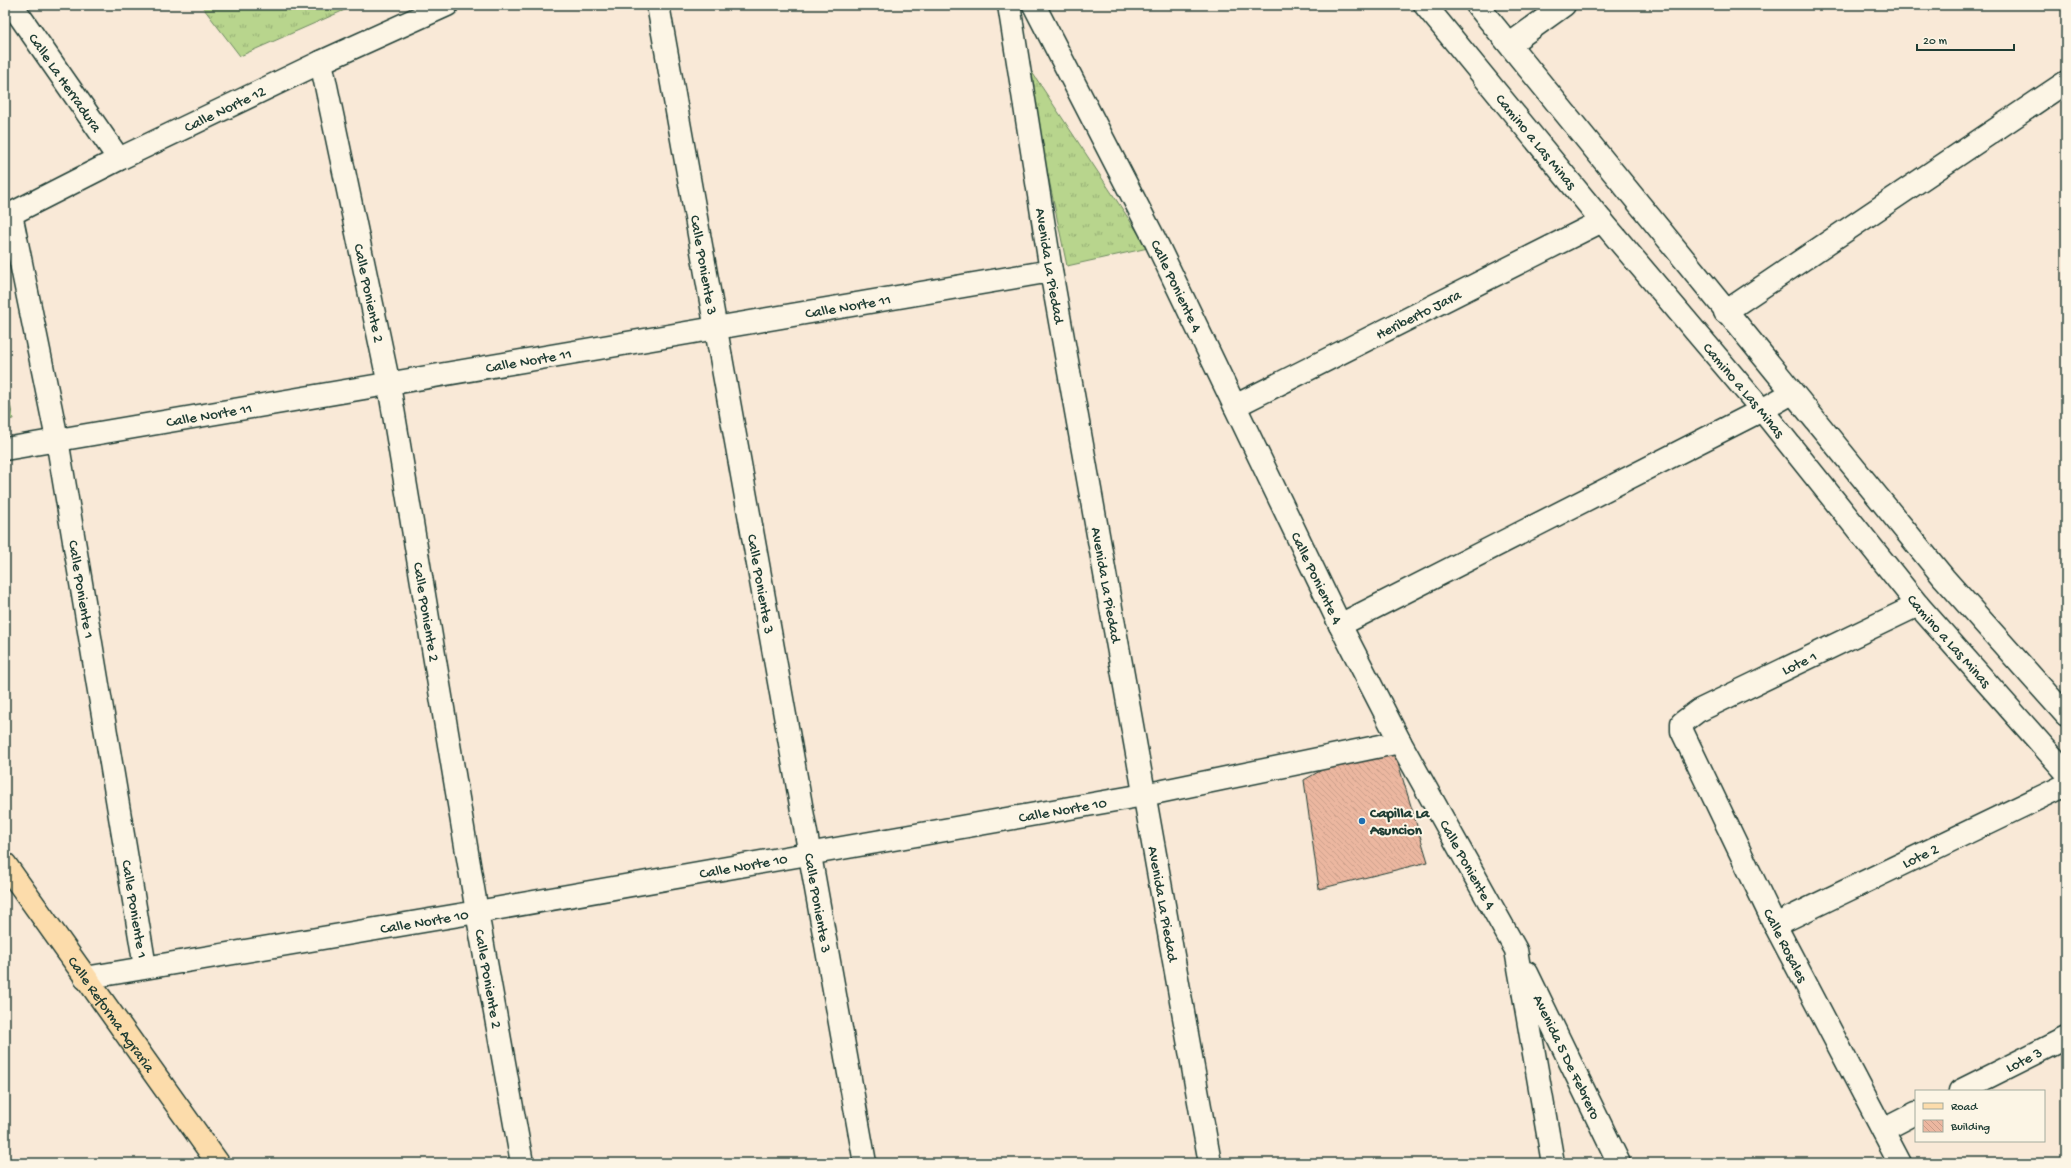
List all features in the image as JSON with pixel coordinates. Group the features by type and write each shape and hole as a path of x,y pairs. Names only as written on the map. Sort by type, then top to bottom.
{"main road":[{"name":"Calle Reforma Agraria","path":"5,864 218,1163"}],"street":[{"name":"Calle La Herradura","path":"12,5 119,159"},
{"name":"Calle Norte 12","path":"8,215 119,159 321,62 447,5"},
{"name":"Calle Poniente 3","path":"658,5 717,328 865,1163"},
{"name":"Avenida La Piedad","path":"1009,5 1051,271 1210,1163"},
{"name":"Calle Poniente 4","path":"1034,5 1155,240 1340,625 1400,742 1516,950 1553,1163"},
{"name":"Camino a Las Minas","path":"1425,5 1602,221 1762,410 1918,605 2066,772"},
{"path":"1477,5 1944,578 2066,715"},
{"path":"1510,44 1564,5"},
{"name":"Calle Poniente 2","path":"321,62 389,384 477,912 522,1163"},
{"path":"1726,312 2066,82"},
{"name":"Calle Poniente 1","path":"8,215 57,439 145,967"},
{"name":"Heriberto Jara","path":"1235,406 1602,221"},
{"name":"Calle Norte 11","path":"5,449 1051,271"},
{"path":"1340,625 1762,410 1792,393"},
{"name":"Lote 1","path":"1682,724 1698,711 1918,605"},
{"name":"Calle Rosales","path":"1682,724 1684,738 1775,925 1900,1163"},
{"name":"Calle Norte 10","path":"85,978 477,912 1144,794 1400,742"},
{"name":"Lote 2","path":"1775,925 2066,785"},
{"name":"Avenida 5 De Febrero","path":"1516,950 1619,1163"},
{"name":"Lote 3","path":"1962,1090 2066,1038"},
{"path":"1883,1130 1915,1114"}],"green space":[{"path":"201,5 356,5 240,56"},
{"path":"1024,60 1148,248 1067,266"},
{"path":"5,379 13,419 5,420"}],"building":[{"name":"Capilla La Asuncion","path":"1394,750 1428,862 1319,889 1304,780 1343,758"}],"place":[{"name":"Capilla La Asuncion","path":"1362,821"}]}
